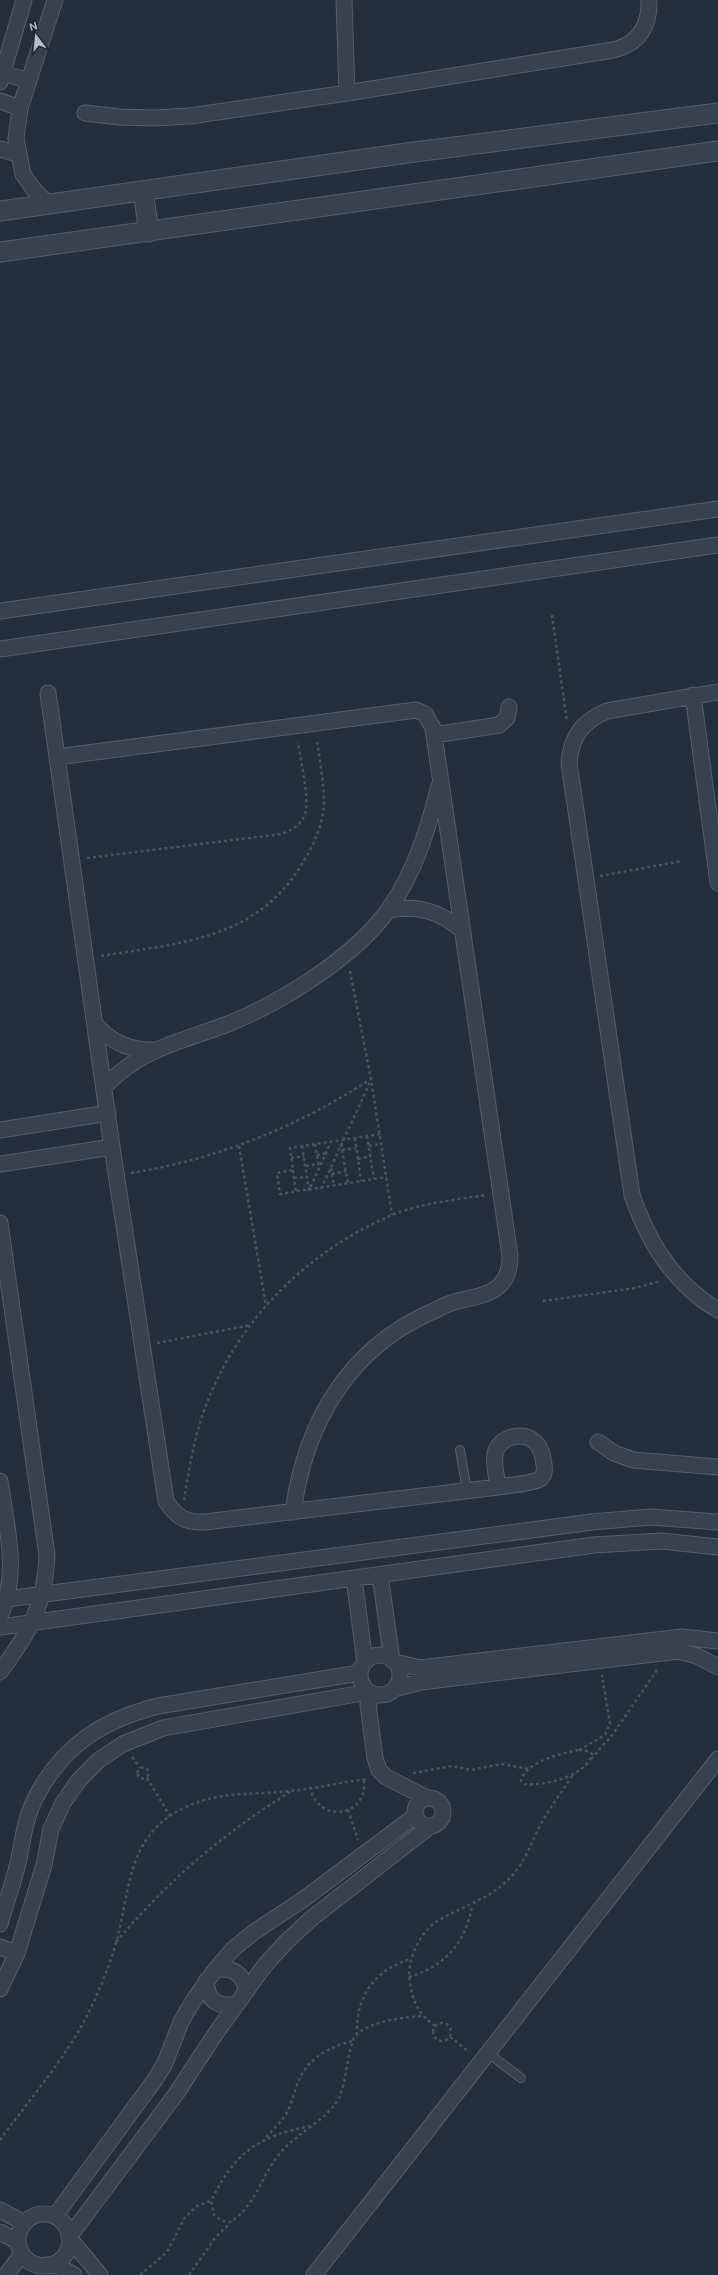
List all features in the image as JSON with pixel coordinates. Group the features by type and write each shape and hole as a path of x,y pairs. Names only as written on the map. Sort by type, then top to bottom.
{"street":[{"path":"24,0 2,78 29,81"},
{"path":"48,204 34,190 23,174 17,154 16,123 55,0"},
{"path":"344,0 347,93"},
{"path":"85,113 119,117 154,118 190,116 347,93 625,47 635,41 643,32 648,20 649,0"},
{"path":"0,101 20,108"},
{"path":"0,211 407,153 718,113"},
{"path":"0,149 17,154"},
{"path":"0,252 718,151"},
{"path":"143,191 149,232"},
{"path":"0,611 718,509"},
{"path":"0,649 718,545"},
{"path":"718,692 607,711 594,716 583,725 575,737 570,750 569,763 632,1196 647,1233 676,1275 697,1296 718,1310"},
{"path":"48,693 87,958 112,1147 166,1501 172,1511 182,1519 193,1523 498,1487"},
{"path":"694,695 718,883"},
{"path":"434,735 499,725 507,718 509,707"},
{"path":"57,757 416,710 425,714 430,720 441,779 501,1192 510,1256 510,1267 506,1278 499,1286 489,1292 449,1304 421,1316 395,1332 371,1351 350,1372 332,1397 317,1423 305,1451 298,1480 293,1512"},
{"path":"105,1086 122,1069 154,1050 264,1008 307,982 346,952 388,910 412,869 421,847 441,779"},
{"path":"388,910 404,907 421,908 436,913 451,921 462,931"},
{"path":"96,1026 116,1043 141,1050 154,1050"},
{"path":"0,1130 108,1113"},
{"path":"0,1164 112,1147"},
{"path":"0,1223 47,1555 43,1594 33,1623 0,1672"},
{"path":"598,1442 614,1453 633,1460 718,1467"},
{"path":"0,1480 11,1569 7,1599 0,1616"},
{"path":"7,1599 592,1522 651,1517 718,1522"},
{"path":"592,1522 594,1545"},
{"path":"0,1627 594,1545 662,1541 718,1547"},
{"path":"380,1575 394,1661 400,1673 398,1684 394,1689"},
{"path":"354,1579 362,1668 361,1684 371,1693"},
{"path":"582,1656 600,1661 718,1641"},
{"path":"0,1989 17,1953 44,1865 51,1830 63,1803 79,1780 100,1760 123,1744 142,1734 163,1728 322,1700 371,1693 385,1694 430,1674 582,1656 676,1647 718,1667"},
{"path":"0,1924 18,1860 25,1824 36,1795 53,1769 74,1746 99,1727 128,1714 158,1706 318,1680 362,1668 369,1658 381,1655 430,1674"},
{"path":"318,1680 322,1700"},
{"path":"250,1691 254,1712"},
{"path":"36,2268 61,2259 69,2247 70,2238 176,2094 265,1966 287,1941 312,1918 429,1827 434,1826 442,1819 443,1808 437,1800 427,1798 386,1777 379,1770 375,1758 368,1704 371,1693"},
{"path":"158,1706 163,1728"},
{"path":"314,2275 718,1759"},
{"path":"427,1798 417,1804 415,1816 420,1824 429,1827"},
{"path":"55,2216 154,2081 165,2063 181,2022 210,1975 233,1949 254,1932 301,1901 415,1816"},
{"path":"376,1845 386,1861"},
{"path":"18,1860 44,1865"},
{"path":"301,1901 312,1918"},
{"path":"0,1947 17,1953"},
{"path":"228,1969 240,1975 245,1983 242,1998 229,2006 219,2005 211,1999 207,1990 210,1975 228,1969"},
{"path":"154,2081 176,2094"},
{"path":"113,2138 132,2153"},
{"path":"0,2210 24,2223"},
{"path":"6,2275 20,2248 18,2235 24,2223 39,2214 55,2216 67,2229 70,2238 100,2275"},
{"path":"0,2232 20,2248 36,2268"},
{"path":"36,2268 58,2266 74,2275"}],"lane":[{"path":"460,1450 467,1490"},
{"path":"485,2057 521,2078"}],"path":[{"path":"552,615 570,750"},
{"path":"87,958 202,938 229,930 253,917 275,899 293,879 308,855 320,829 324,802 315,724"},
{"path":"73,860 282,834 292,830 302,818 306,803 296,726"},
{"path":"586,878 682,861"},
{"path":"346,952 371,1079 392,1214"},
{"path":"321,1189 371,1079"},
{"path":"117,1175 199,1159 239,1146 320,1110 371,1079"},
{"path":"296,1192 290,1148 380,1134"},
{"path":"367,1136 374,1179"},
{"path":"355,1138 361,1181"},
{"path":"309,1190 331,1142"},
{"path":"316,1144 319,1166"},
{"path":"341,1144 348,1184"},
{"path":"369,1146 381,1144"},
{"path":"239,1146 266,1306"},
{"path":"302,1146 309,1190"},
{"path":"342,1150 356,1148"},
{"path":"317,1155 326,1153"},
{"path":"291,1158 304,1156"},
{"path":"358,1159 371,1156"},
{"path":"305,1166 319,1166"},
{"path":"330,1167 334,1186"},
{"path":"293,1170 276,1173 280,1194 321,1189 387,1177"},
{"path":"332,1174 346,1171"},
{"path":"294,1178 307,1176"},
{"path":"182,1519 195,1442 205,1408 219,1375 236,1344 251,1324 289,1282 314,1261 341,1242 392,1214 438,1202 501,1192"},
{"path":"543,1301 634,1288 676,1275"},
{"path":"143,1345 251,1324"},
{"path":"435,2026 421,2016 411,1991 409,1977 411,1959 421,1938 430,1927 441,1919 472,1906 490,1895 515,1872 523,1862 547,1813 574,1773 591,1759 613,1734 676,1647"},
{"path":"574,1773 547,1783 526,1784 521,1781 522,1776 529,1770 553,1756 579,1750 600,1738 608,1730 610,1717 600,1661"},
{"path":"608,1730 613,1734"},
{"path":"579,1750 588,1751 592,1754 591,1759"},
{"path":"0,2140 60,2058 81,2026 108,1967 116,1943 132,1868 149,1837 170,1816 188,1806 205,1800 228,1795 290,1791 452,1766 471,1770 500,1764 529,1770"},
{"path":"147,1778 149,1774 148,1770 144,1767 140,1768 138,1772 139,1776 147,1778 170,1816"},
{"path":"310,1787 314,1800 323,1808 335,1812 348,1810 361,1798 365,1786 364,1780"},
{"path":"116,1943 167,1885 196,1859 258,1812 290,1791"},
{"path":"348,1810 363,1854"},
{"path":"409,1977 435,1966 456,1948 467,1928 472,1906"},
{"path":"357,2035 360,2004 369,1986 383,1971 396,1963 411,1959"},
{"path":"189,2275 215,2238 230,2222 240,2216 251,2204 280,2154 290,2141 329,2111 338,2098 348,2069 352,2041 357,2035 376,2024 390,2020 421,2016"},
{"path":"439,2023 445,2023 450,2026 452,2031 450,2037 446,2041 440,2041 435,2038 433,2032 435,2026 439,2023"},
{"path":"450,2037 485,2057"},
{"path":"264,2139 286,2113 300,2078 307,2066 318,2056 337,2045 352,2041"},
{"path":"140,2275 167,2252 185,2217 196,2206 211,2201 233,2164 245,2152 264,2139 285,2131 311,2126"},
{"path":"211,2201 214,2215 222,2221 230,2222"}]}
